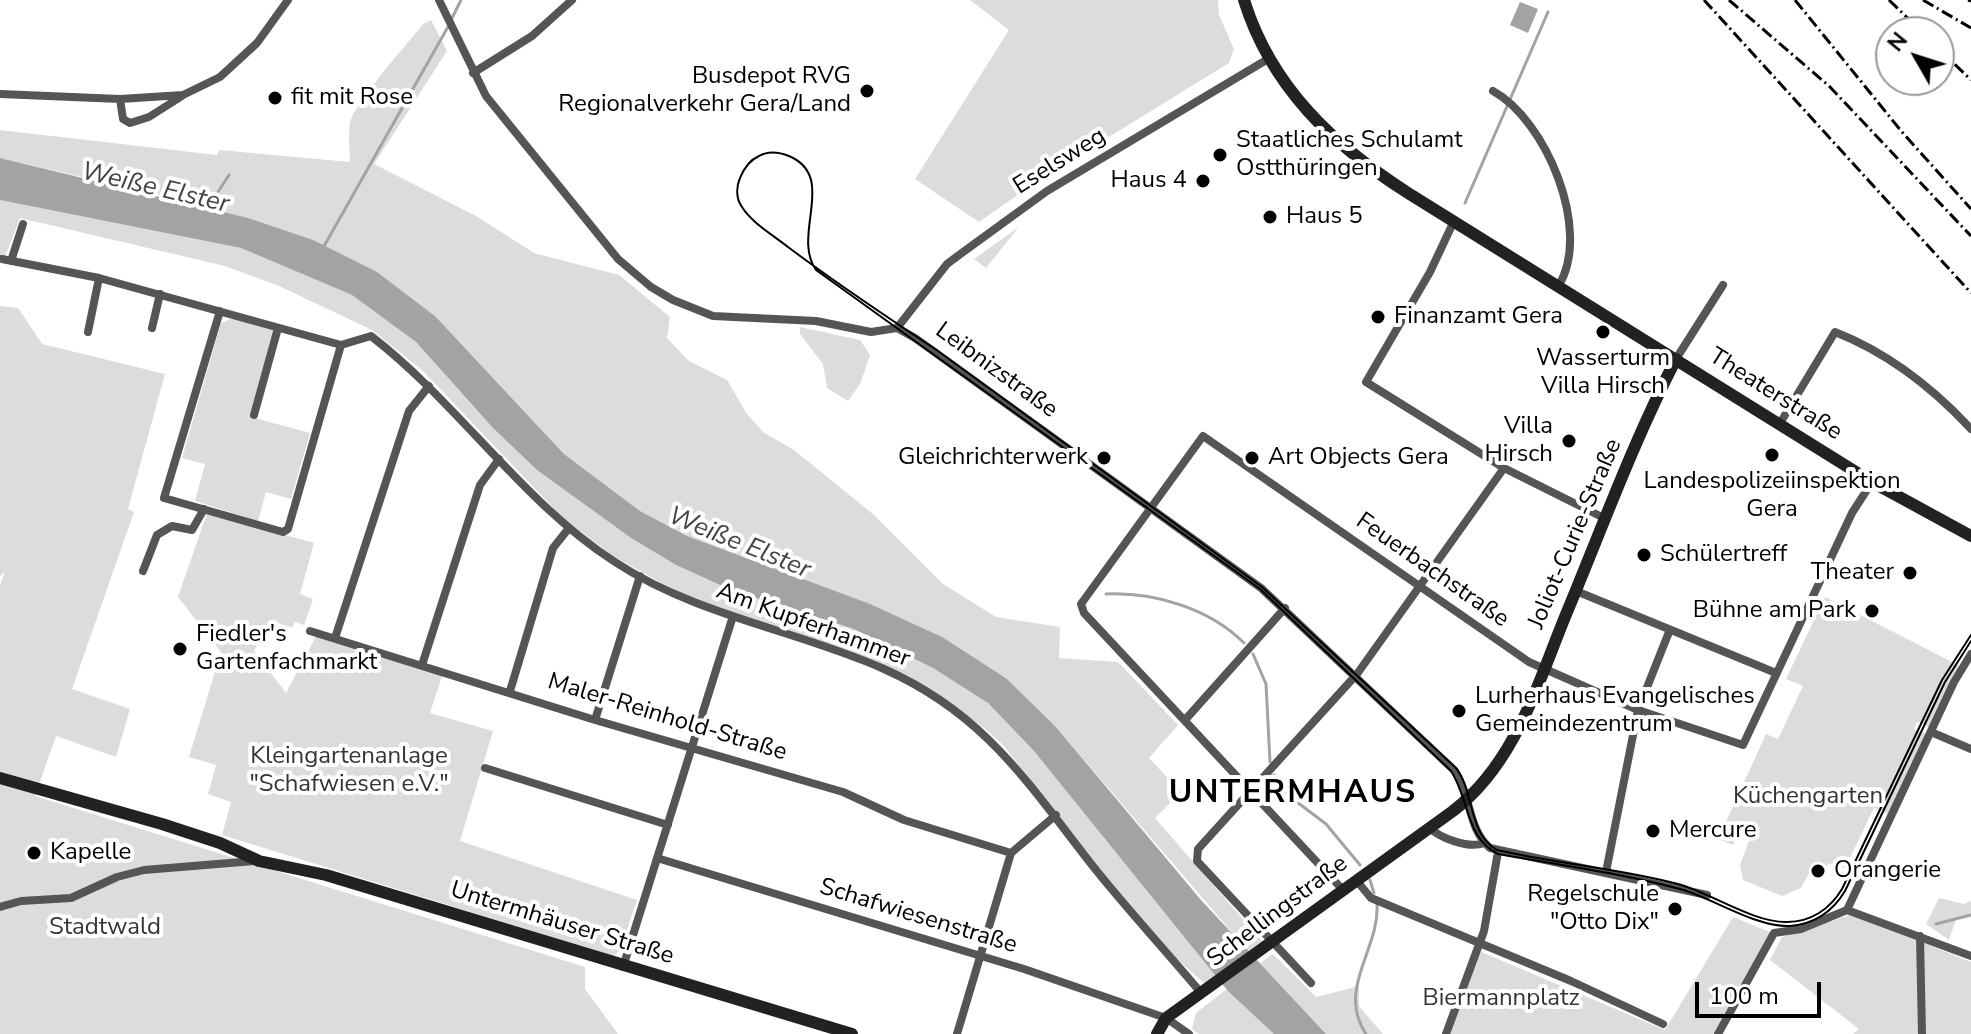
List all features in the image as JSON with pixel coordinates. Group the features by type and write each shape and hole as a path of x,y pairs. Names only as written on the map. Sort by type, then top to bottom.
{"main road":[{"name":"Theaterstraße","path":"1244,0 1268,59 1286,87 1323,129 1389,181 1872,482 1971,536"},
{"name":"Joliot-Curie-Straße","path":"1429,827 1469,798 1493,773 1507,751 1676,359"},
{"name":"Untermhäuser Straße","path":"0,778 162,824 220,843 259,861 326,875 852,1034"},
{"name":"Schellingstraße","path":"1157,1034 1166,1018 1206,992 1429,827"}],"street":[{"path":"120,99 123,119 130,123 149,117 183,95 220,77 254,46 288,0"},
{"name":"Leibnizstraße","path":"439,0 473,73 503,119 618,259 673,300 727,318 816,321 871,332 897,328 938,352 1285,608 1455,771 1469,798 1477,832 1484,843"},
{"path":"473,73 532,36 572,0"},
{"name":"Eselsweg","path":"897,328 922,294 959,255 1047,191 1268,59"},
{"path":"1493,91 1514,106 1549,156 1564,198 1573,242 1559,285"},
{"path":"0,94 120,99 183,95"},
{"path":"1454,221 1430,272 1366,382 1504,468 1606,519"},
{"path":"23,224 6,260 99,278 160,294 341,345 288,529 283,532 164,498 220,311"},
{"path":"88,332 99,278"},
{"name":"Joliot-Curie-Straße","path":"1676,359 1723,285"},
{"path":"152,328 160,294"},
{"path":"254,415 278,328"},
{"path":"1779,425 1835,332 1859,342 1894,364 1971,429"},
{"name":"Am Kupferhammer","path":"341,345 371,336 429,386 569,528 640,576 691,602 885,669 971,720 1002,749 1093,865 1206,992"},
{"path":"335,638 409,411 429,386"},
{"name":"Feuerbachstraße","path":"1150,508 1203,436 1544,669 1638,710 1743,745 1776,673"},
{"path":"422,665 480,485 499,459"},
{"path":"1311,983 1270,944 1212,880 1197,861 1198,849 1356,676 1504,468"},
{"path":"1576,591 1669,632 1776,673 1852,513 1872,482"},
{"path":"1150,508 1081,604 1084,613 1343,890"},
{"path":"143,571 157,535 172,526 192,530 204,509"},
{"path":"510,691 553,548 569,528"},
{"path":"595,720 640,576"},
{"path":"1185,720 1285,608"},
{"path":"623,967 733,616"},
{"name":"Maler-Reinhold-Straße","path":"310,631 595,720 843,792 904,820 1011,853"},
{"path":"1606,872 1638,710 1669,632"},
{"path":"1847,910 1971,654"},
{"path":"1933,729 1971,749"},
{"path":"485,768 668,825"},
{"path":"957,1034 1011,853 1056,815"},
{"path":"1429,827 1457,841 1474,845 1484,843 1498,852 1707,895"},
{"path":"1446,1034 1480,944 1498,852"},
{"name":"Schafwiesenstraße","path":"657,858 979,956 1166,1018 1189,1034"},
{"name":"Untermhäuser Straße","path":"0,907 21,901 71,898 117,877 144,870 259,861"},
{"path":"1356,880 1371,898 1663,1024"},
{"path":"1718,1034 1774,933 1801,929 1847,910 1971,956"},
{"path":"1920,936 1922,1034"}],"green space":[{"path":"970,0 1218,0 1219,15 1234,49 1229,63 1039,180 979,222 915,179 1009,30"},
{"path":"431,20 447,51 374,164 476,216 534,253 619,275 670,317 667,338 689,361 727,380 747,414 763,432 794,450 874,515 943,584 996,617 1060,627 1059,658 1118,662 1178,725 1149,758 1181,792 1155,818 1262,941 1248,951 1056,727 1007,679 768,568 687,536 640,511 564,454 436,317 186,201 0,158 0,130 217,155 219,150 350,162 349,129 353,115 393,60 423,24"},
{"path":"0,200 241,248 352,295 416,342 493,428 537,470 631,538 676,565 731,590 854,629 933,668 988,703 1034,751 1217,975 1205,984 1176,958 1096,864 1003,745 983,727 921,685 678,592 613,556 561,516 422,370 372,330 279,286 225,266 20,218 5,257 0,256"},
{"path":"1019,227 986,268 974,259"},
{"name":"Stadtwald","path":"0,306 18,308 42,344 165,374 128,509 134,512 72,689 130,709 116,757 56,736 35,796 585,967 585,989 618,1034 0,1034 0,585 5,572 0,576"},
{"path":"233,318 274,330 251,417 310,433 291,499 266,492 258,521 195,501 205,464 182,458 221,323"},
{"path":"800,327 860,340 870,355 860,384 848,401 827,388 823,364 800,334"},
{"name":"Kleingartenanlage \"Schafwiesen e.V.\"","path":"207,513 314,543 300,594 313,599 304,625 295,622 292,628 270,620 254,651 286,693 316,636 442,676 430,713 493,731 460,841 637,900 620,951 613,956 222,835 231,802 208,794 216,765 189,757 221,652 178,597"},
{"name":"Küchengarten","path":"1825,597 1960,666 1930,727 1917,722 1914,729 1927,734 1888,814 1874,808 1845,868 1828,863 1826,868 1814,864 1801,888 1782,896 1743,880 1740,865 1749,841 1736,836 1733,845 1718,839 1766,734 1778,739 1803,686 1786,679"},
{"path":"1939,898 1964,904 1971,901 1971,915 1956,919 1949,940 1926,924"},
{"path":"1853,914 1971,962 1971,1034 1853,1034 1859,1029 1770,960 1782,937"},
{"name":"Biermannplatz","path":"1733,917 1770,932 1713,1034 1449,1034 1479,951 1665,1030"},
{"path":"1273,954 1316,997 1359,986 1359,1006 1383,1034 1326,1034 1260,963"},
{"path":"1227,989 1274,1034 1199,1034 1192,1029 1196,1013"}],"shaded area":[{"path":"1520,2 1538,9 1528,33 1510,25"},
{"path":"0,158 248,218 313,240 377,272 436,317 564,454 640,511 687,536 870,604 942,637 1007,679 1056,727 1201,900 1326,1034 1274,1034 1228,991 1034,751 988,703 933,668 854,629 731,590 676,565 631,538 537,470 493,428 416,342 352,295 241,248 0,200"}],"waterway":[{"path":"452,18 461,0"},
{"path":"1465,203 1548,12"},
{"path":"323,248 449,25"},
{"name":"Weiße Elster","path":"207,209 229,175"},
{"path":"1106,594 1143,596 1180,605 1214,620 1244,643"},
{"path":"1253,654 1266,684 1270,762"},
{"path":"1274,775 1289,796 1326,824 1360,865"},
{"path":"1370,880 1374,893"},
{"path":"1366,1034 1355,1001 1376,921 1377,904"},
{"path":"1936,924 1971,915"}],"tram line":[{"path":"1971,635 1942,680 1842,889 1832,903 1812,917 1774,921 1678,884 1497,850 1481,834 1456,768 1262,587 938,351 844,287 825,274 806,261 763,228 740,204 737,193 743,171 750,162 766,153 789,156 803,165 810,178 812,192 808,240 810,256 816,270 1260,589 1451,771 1474,828 1488,847 1498,854 1658,883 1693,893 1749,918 1777,925 1799,925 1815,919 1835,905 1845,891 1945,682 1971,641"}],"railway":[{"path":"1704,0 1971,293"},
{"path":"1729,0 1829,86 1971,236"},
{"path":"1795,0 1902,132 1971,209"},
{"path":"1889,0 1906,16"},
{"path":"1923,0 1971,28"},
{"path":"1955,64 1971,80"}],"place":[{"name":"Busdepot RVG Regionalverkehr Gera/Land","path":"867,91"},
{"name":"fit mit Rose","path":"275,98"},
{"name":"Staatliches Schulamt Ostthüringen","path":"1220,155"},
{"name":"Haus 4","path":"1203,181"},
{"name":"Haus 5","path":"1270,217"},
{"name":"Finanzamt Gera","path":"1378,317"},
{"name":"Wasserturm Villa Hirsch","path":"1603,332"},
{"name":"Villa Hirsch","path":"1569,441"},
{"name":"Landespolizeiinspektion Gera","path":"1772,455"},
{"name":"Gleichrichterwerk","path":"1104,458"},
{"name":"Art Objects Gera","path":"1252,458"},
{"name":"Schülertreff","path":"1644,555"},
{"name":"Theater","path":"1910,573"},
{"name":"Bühne am Park","path":"1872,611"},
{"name":"Fiedler's Gartenfachmarkt","path":"180,649"},
{"name":"Lurherhaus Evangelisches Gemeindezentrum","path":"1459,711"},
{"name":"Mercure","path":"1653,831"},
{"name":"Kapelle","path":"34,853"},
{"name":"Orangerie","path":"1818,871"},
{"name":"Regelschule \"Otto Dix\"","path":"1675,909"}],"district":[{"name":"UNTERMHAUS","path":"1293,794"}]}
